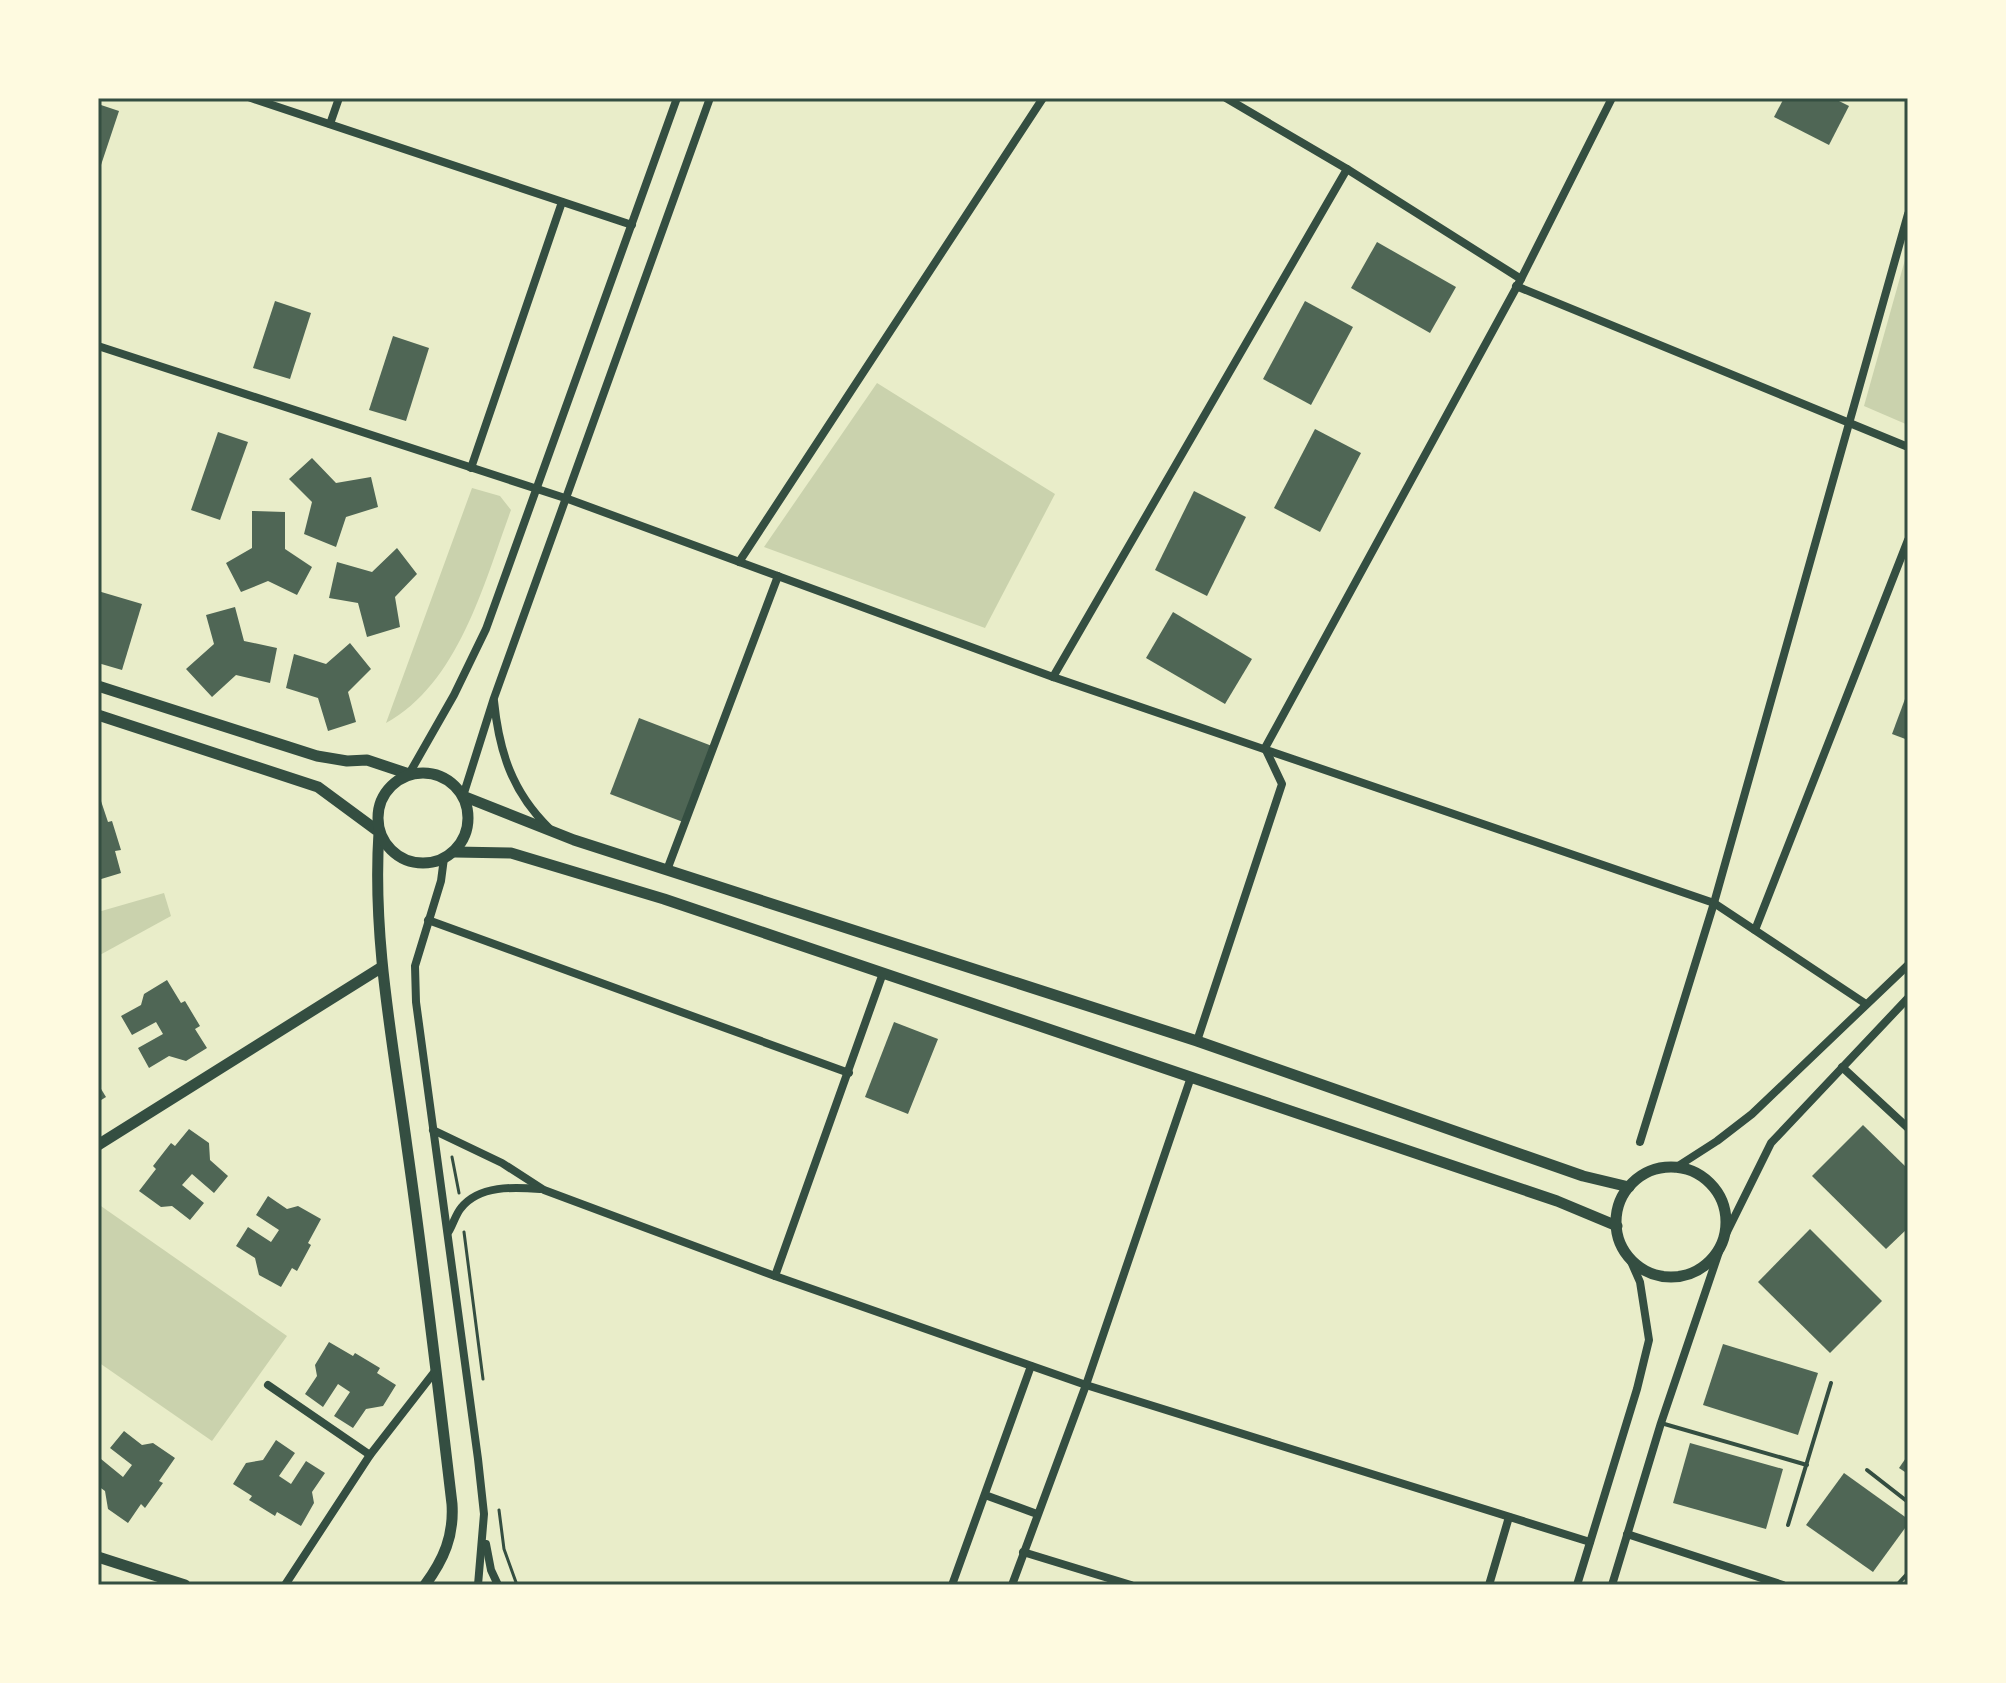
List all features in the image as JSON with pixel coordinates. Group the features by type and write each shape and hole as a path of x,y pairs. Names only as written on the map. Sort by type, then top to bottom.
{"street":[{"path":"251,98 632,225"},
{"path":"330,124 339,98"},
{"path":"425,1585 442,1559 453,1519 382,967 377,903 378,815 381,800 390,787 409,774 454,695 486,629 677,98"},
{"path":"463,796 494,698 710,98"},
{"path":"739,562 1043,98"},
{"path":"1226,98 1347,169 1518,283 1908,447"},
{"path":"1265,748 1518,283 1612,98"},
{"path":"1053,677 1347,169"},
{"path":"471,468 562,202"},
{"path":"1640,1142 1714,903 1908,214"},
{"path":"98,346 568,499 1053,677 1714,903 1866,1004"},
{"path":"1755,930 1908,540"},
{"path":"667,870 778,576"},
{"path":"98,686 317,756 347,761 367,760 409,774 433,774 447,779 463,796 469,815 468,829 455,852"},
{"path":"494,698 497,733 512,779 536,816 549,829"},
{"path":"98,715 318,787 379,832 397,855 411,862 425,864 455,852 511,853 552,864 1557,1201 1617,1226"},
{"path":"1197,1041 1282,784 1265,748"},
{"path":"463,796 667,870 1197,1041 1583,1176 1629,1187"},
{"path":"444,858 441,881 415,966 416,1002 480,1473 484,1536 491,1570 498,1585"},
{"path":"428,920 849,1073"},
{"path":"1675,1168 1752,1114 1908,965"},
{"path":"98,1145 382,967"},
{"path":"775,1276 883,973"},
{"path":"1629,1257 1643,1270 1661,1276 1679,1277 1695,1272 1710,1262 1771,1143 1908,998"},
{"path":"1842,1067 1908,1128"},
{"path":"1012,1585 1086,1385 1191,1077"},
{"path":"433,1130 502,1163 544,1190 775,1276 1086,1385 1590,1542"},
{"path":"1577,1585 1649,1340 1640,1282 1619,1241 1620,1203 1629,1187 1644,1174 1662,1168 1675,1168 1697,1173 1711,1184 1721,1198 1726,1214 1723,1240 1661,1423 1612,1585"},
{"path":"448,1233 461,1207 480,1195 499,1188 544,1190"},
{"path":"952,1585 1031,1366"},
{"path":"285,1585 370,1455 436,1370"},
{"path":"268,1385 370,1455"},
{"path":"985,1495 1037,1514"},
{"path":"1489,1585 1509,1517"},
{"path":"1627,1534 1783,1585"},
{"path":"478,1585 484,1536"},
{"path":"1023,1552 1131,1585"},
{"path":"98,1557 185,1585"}],"lane":[{"path":"1788,1525 1831,1383"},
{"path":"1661,1423 1807,1465"},
{"path":"1867,1470 1908,1502"},
{"path":"1897,1585 1908,1573"}],"path":[{"path":"449,1138 461,1207 482,1378"},
{"path":"498,1502 504,1549 517,1585"}],"green space":[{"path":"1908,249 1908,425 1864,406"},
{"path":"877,383 1055,494 985,628 764,547"},
{"path":"472,488 500,496 511,510 479,599 451,657 433,683 411,705 386,723"},
{"path":"164,893 171,916 98,956 98,912"},
{"path":"98,1204 287,1336 212,1441 98,1362"}],"building":[{"path":"1784,98 1833,98 1849,106 1829,145 1774,117"},
{"path":"98,104 119,111 99,171 98,171"},
{"path":"1377,242 1456,287 1430,333 1351,288"},
{"path":"275,301 311,313 290,379 253,368"},
{"path":"1305,301 1353,327 1311,405 1263,379"},
{"path":"393,336 429,348 406,421 369,410"},
{"path":"1315,429 1361,453 1320,532 1274,508"},
{"path":"218,432 248,442 220,520 191,510"},
{"path":"312,458 336,483 371,477 378,507 346,517 336,547 304,534 312,502 289,479"},
{"path":"1194,491 1246,517 1207,596 1155,570"},
{"path":"252,511 285,512 285,549 312,567 297,595 268,581 241,592 226,563 252,548"},
{"path":"397,548 417,574 395,597 400,627 367,637 358,603 329,598 337,562 372,572"},
{"path":"98,591 142,604 122,670 98,663"},
{"path":"235,607 244,641 277,648 270,683 236,675 212,697 186,669 214,644 206,615"},
{"path":"1173,612 1252,659 1225,704 1146,658"},
{"path":"350,643 371,669 348,692 356,722 328,731 318,698 286,688 294,654 326,664"},
{"path":"1905,699 1908,700 1908,740 1892,734"},
{"path":"639,718 712,746 683,822 610,794"},
{"path":"98,792 121,850 115,851 121,873 98,880"},
{"path":"167,980 200,1026 195,1029 207,1048 186,1061 169,1056 149,1068 138,1048 163,1034 156,1022 132,1035 121,1016 141,1005 144,994"},
{"path":"894,1022 938,1039 908,1114 865,1097"},
{"path":"98,1084 106,1097 98,1102"},
{"path":"1863,1125 1908,1169 1908,1228 1886,1249 1812,1176"},
{"path":"189,1129 209,1143 210,1160 228,1176 214,1193 192,1174 182,1185 204,1203 190,1220 172,1206 161,1207 139,1191 171,1143 175,1146"},
{"path":"268,1196 287,1209 298,1206 321,1219 297,1271 292,1268 281,1287 259,1275 255,1258 236,1246 248,1227 271,1242 279,1230 256,1215"},
{"path":"1810,1229 1882,1301 1830,1353 1758,1282"},
{"path":"329,1342 380,1368 377,1373 396,1385 383,1406 366,1409 353,1428 334,1416 350,1392 338,1384 323,1407 305,1394 317,1376 315,1365"},
{"path":"1723,1344 1818,1373 1798,1435 1703,1405"},
{"path":"124,1431 142,1445 153,1443 175,1458 159,1481 163,1483 145,1508 141,1504 128,1523 108,1509 105,1491 98,1486 98,1463 101,1459 123,1477 132,1465 110,1448"},
{"path":"276,1440 295,1453 279,1476 291,1484 306,1461 325,1473 312,1492 314,1503 301,1526 277,1512 275,1516 249,1500 252,1496 233,1484 246,1463 263,1460"},
{"path":"1690,1443 1783,1469 1766,1529 1673,1503"},
{"path":"1908,1455 1908,1474 1899,1468"},
{"path":"1844,1473 1908,1519 1908,1524 1873,1572 1806,1525"}]}
